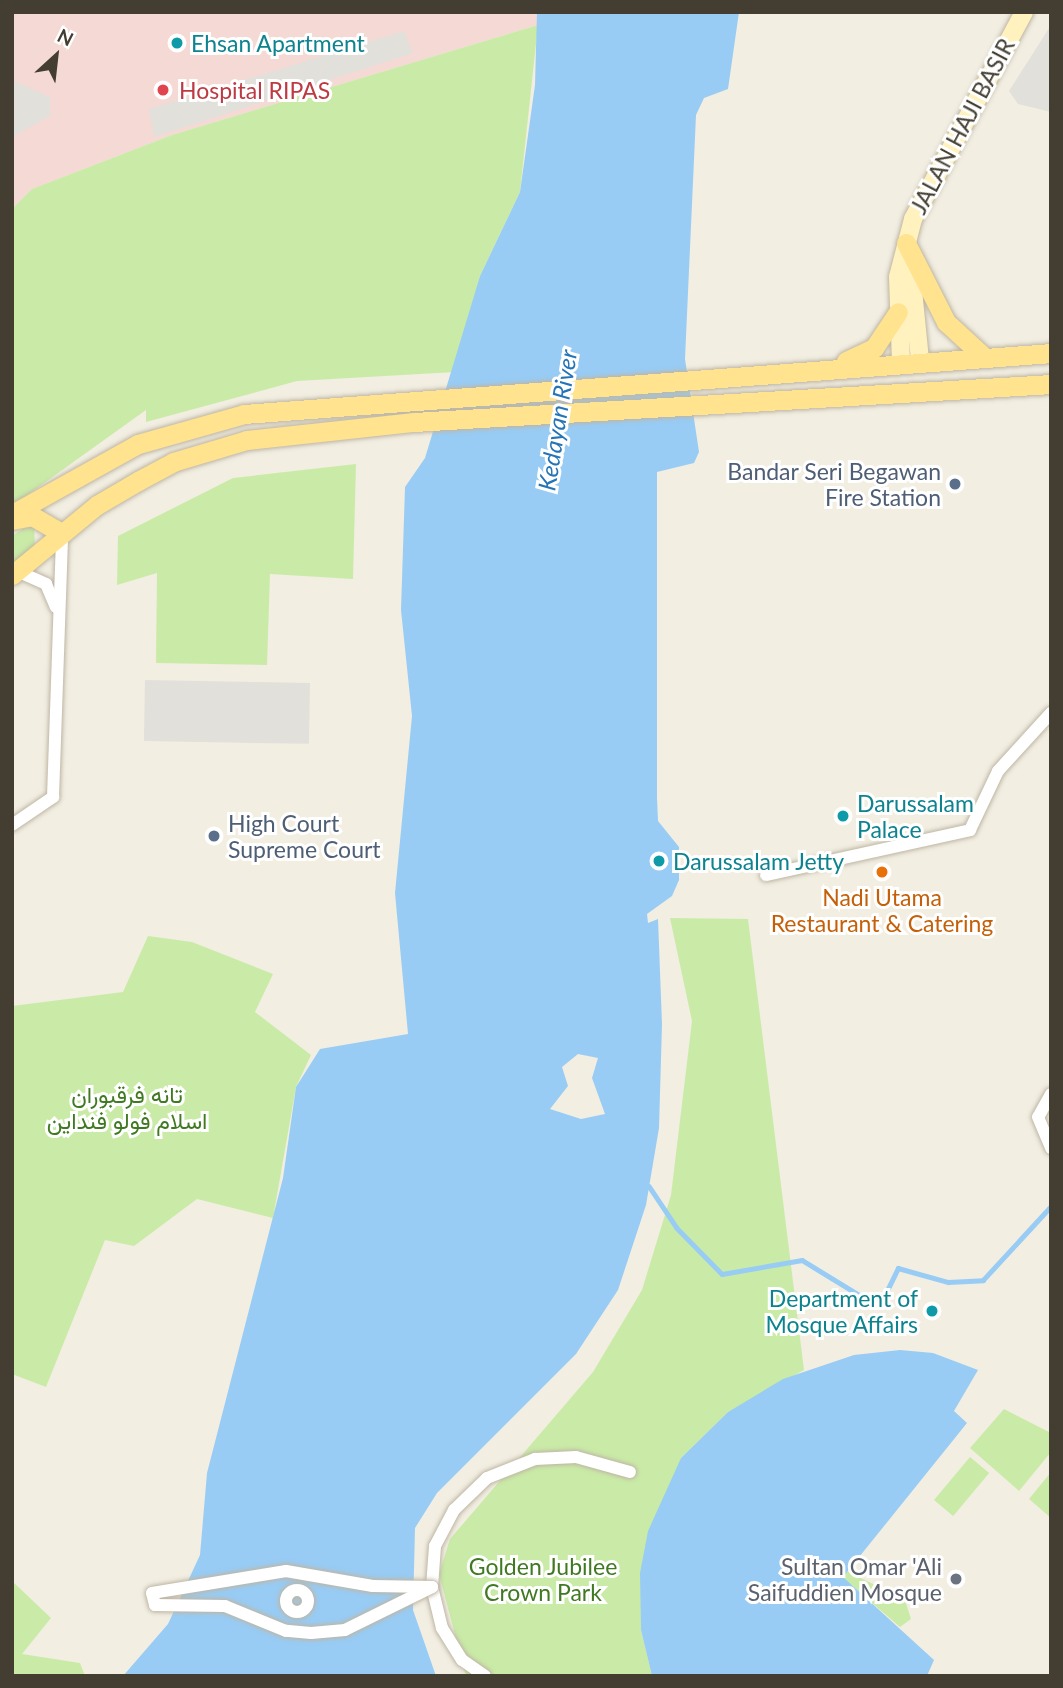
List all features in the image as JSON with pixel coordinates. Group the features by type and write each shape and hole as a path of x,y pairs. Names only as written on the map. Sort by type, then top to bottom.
{"main road":[{"name":"JALAN HAJI BASIR","path":"924,391 911,361 898,312 906,243 974,96 1024,12"},
{"name":"JALAN HAJI BASIR","path":"903,392 911,361 906,243"},
{"path":"906,243 946,322 983,356"},
{"path":"829,368 874,348 898,312"},
{"path":"12,514 86,468 198,425 269,411 911,361 1051,353"},
{"path":"15,573 62,533 138,481 211,449 283,434 414,422 1051,384"},
{"path":"12,520 32,516 62,533"}],"street":[{"path":"12,825 53,797 56,607 62,533"},
{"path":"15,573 46,584 56,607"},
{"path":"766,875 970,830 998,771 1051,713"},
{"path":"1051,1094 1038,1117 1051,1148"},
{"path":"485,1676 462,1660 442,1628 432,1587 441,1534 454,1510 487,1478 535,1460 576,1457 630,1472"},
{"path":"286,1571 373,1586 432,1587 345,1630 286,1631 225,1606 155,1605 152,1593 286,1571"},
{"path":"286,1631 292,1611 287,1596 301,1590 309,1574"}],"shaded area":[{"name":"Hospital RIPAS","path":"12,12 537,12 538,25 172,135 32,189 12,209"},
{"path":"1051,25 1051,112 1018,104 1009,91"},
{"path":"404,31 413,53 154,137 149,109"},
{"path":"12,80 50,97 50,116 12,137"},
{"path":"145,680 310,683 309,744 144,741"}],"green space":[{"path":"538,25 520,192 480,276 455,372 297,381 146,422 146,410 12,506 12,209 32,189 172,135"},
{"path":"356,464 353,579 270,574 267,665 156,663 157,573 117,585 118,536 233,478"},
{"path":"34,521 35,550 12,567 12,536"},
{"name":"Golden Jubilee Crown Park","path":"670,918 748,919 804,1370 728,1412 681,1458 641,1630 652,1676 466,1676 439,1574 450,1539 593,1372 642,1290 671,1195 692,1021"},
{"name":"تانه فرقبوران اسلام فولو فنداين","path":"148,936 192,942 273,974 255,1012 311,1055 296,1087 273,1218 197,1199 134,1246 105,1240 46,1387 12,1374 12,1006 123,992"},
{"path":"1004,1409 1051,1433 1051,1452 1019,1491 970,1448"},
{"path":"970,1457 989,1473 953,1516 934,1500"},
{"path":"1051,1472 1051,1518 1029,1499"},
{"path":"847,1571 905,1600 911,1619 900,1627 842,1577"},
{"path":"12,1581 51,1618 22,1654 80,1663 85,1676 12,1676"}],"water":[{"name":"Kedayan River","path":"537,12 739,12 728,89 704,98 696,115 685,359 699,452 694,463 657,472 658,821 679,847 679,880 672,896 647,914 648,923 658,919 662,1024 659,1128 646,1205 618,1290 576,1354 437,1493 415,1528 413,1610 436,1676 123,1676 168,1624 200,1555 207,1473 283,1178 296,1087 320,1049 408,1034 395,893 412,716 401,610 405,487 425,458 480,276 520,192 535,85","holes":["578,1054 598,1058 592,1078 605,1114 581,1119 550,1109 568,1086 562,1067"]},
{"path":"900,1350 933,1353 978,1370 954,1411 967,1423 843,1577 934,1660 927,1676 652,1676 641,1630 640,1573 648,1531 681,1458 728,1412 783,1379 854,1355"}],"waterway":[{"path":"649,1186 677,1228 722,1274 802,1260 879,1307 898,1268 948,1282 983,1280 1051,1206"}],"place":[{"name":"Ehsan Apartment","path":"177,43"},
{"name":"Hospital RIPAS","path":"163,90"},
{"name":"Bandar Seri Begawan Fire Station","path":"955,484"},
{"name":"Darussalam Palace","path":"843,816"},
{"name":"High Court Supreme Court","path":"214,836"},
{"name":"Darussalam Jetty","path":"659,861"},
{"name":"Nadi Utama Restaurant & Catering","path":"882,872"},
{"name":"Department of Mosque Affairs","path":"932,1311"},
{"name":"Sultan Omar 'Ali Saifuddien Mosque","path":"956,1579"}]}
